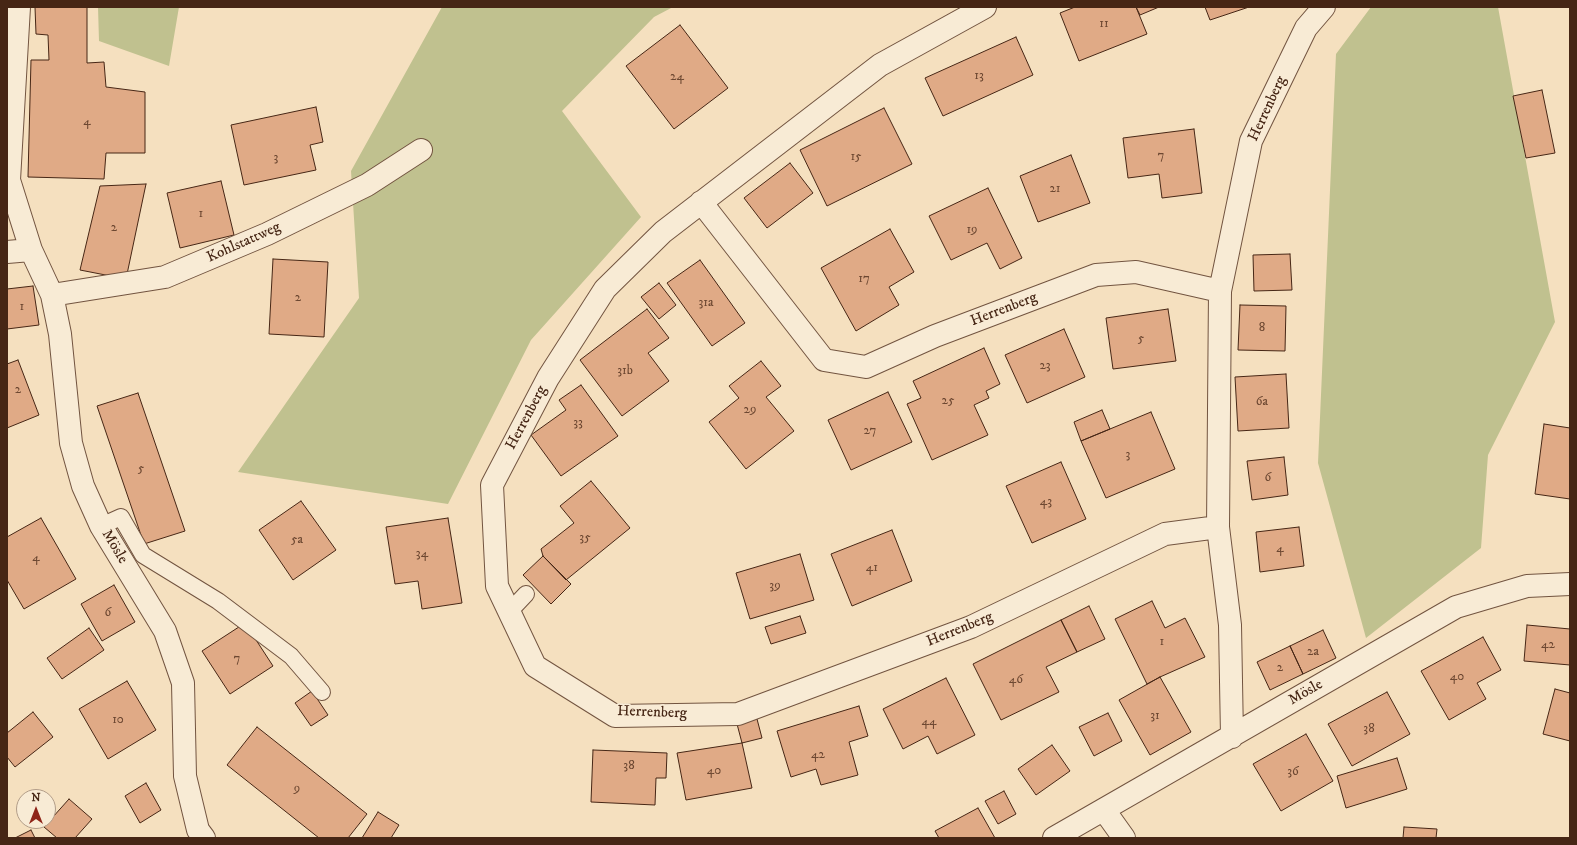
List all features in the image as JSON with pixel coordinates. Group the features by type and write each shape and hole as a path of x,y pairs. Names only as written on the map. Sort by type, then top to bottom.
{"street":[{"name":"Mösle","path":"20,7 9,180 31,250 52,295 60,334 71,443 83,486 101,526 165,631 183,683 185,776 198,830 204,838"},
{"name":"Herrenberg","path":"985,7 880,65 663,232 605,289 548,378 492,485 497,586 535,666 615,716 738,714 971,627 1165,534 1218,527"},
{"name":"Herrenberg","path":"1232,737 1230,625 1218,527 1220,291 1251,141 1306,28 1324,7"},
{"name":"Kohlstattweg","path":"52,295 165,277 267,234 367,185 421,150"},
{"name":"Herrenberg","path":"701,202 824,360 866,367 935,336 1096,275 1136,272 1220,291"},
{"path":"7,252 31,250"},
{"name":"Mösle","path":"1054,838 1456,607 1528,586 1570,584"},
{"path":"1104,810 1124,838"}],"lane":[{"path":"101,526 121,517 143,555 218,601 291,656 322,692"},
{"path":"509,612 526,594"}],"green space":[{"path":"98,7 179,7 169,66 99,41"},
{"path":"442,7 673,7 654,17 562,111 641,217 531,340 448,504 238,472 359,298 351,171"},
{"path":"1371,7 1498,7 1555,322 1488,455 1481,548 1366,638 1318,463 1336,54"}],"building":[{"path":"35,7 87,7 87,63 104,62 106,87 145,92 145,153 106,153 104,179 28,177 31,60 49,60 48,35 36,34"},
{"path":"1075,7 1136,7 1147,34 1079,61 1060,13"},
{"path":"1136,7 1159,7 1140,15"},
{"path":"1205,7 1249,7 1210,20"},
{"path":"680,25 728,88 674,129 626,66"},
{"path":"1016,37 1033,75 943,116 925,78"},
{"path":"1542,90 1555,153 1526,158 1513,96"},
{"path":"316,107 323,142 310,145 316,170 244,185 231,125"},
{"path":"884,108 912,164 827,206 800,150"},
{"path":"1194,129 1202,193 1162,198 1159,174 1128,178 1123,138"},
{"path":"1071,155 1090,203 1038,222 1020,176"},
{"path":"790,163 813,193 767,228 744,198"},
{"path":"221,181 234,235 180,248 167,193"},
{"path":"146,184 126,279 80,270 100,186"},
{"path":"988,188 1022,258 1000,269 987,243 951,260 929,216"},
{"path":"890,229 914,272 889,287 899,305 856,331 821,268"},
{"path":"1290,254 1292,290 1254,291 1253,255"},
{"path":"273,259 328,262 324,337 269,334"},
{"path":"700,260 745,323 712,346 667,283"},
{"path":"659,283 676,305 659,319 641,297"},
{"path":"33,286 39,325 7,329 7,289"},
{"path":"1240,305 1286,306 1285,351 1238,350"},
{"path":"647,309 669,338 648,353 669,381 622,416 580,360"},
{"path":"1168,309 1176,361 1113,369 1106,318"},
{"path":"1064,329 1085,377 1027,403 1005,355"},
{"path":"984,348 1000,384 986,391 989,398 974,405 988,435 932,460 907,404 921,398 913,381"},
{"path":"18,360 39,415 7,428 7,364"},
{"path":"761,361 781,386 766,397 794,431 746,469 709,422 739,398 729,386"},
{"path":"1286,374 1289,428 1238,431 1235,377"},
{"path":"581,385 618,436 561,476 531,435 566,410 559,400"},
{"path":"888,392 912,442 851,470 828,420"},
{"path":"138,393 185,531 144,544 97,406"},
{"path":"1102,410 1110,429 1081,441 1074,422"},
{"path":"1151,412 1175,469 1106,498 1081,441"},
{"path":"1544,424 1570,428 1570,499 1535,494"},
{"path":"1284,457 1288,495 1252,500 1247,461"},
{"path":"1061,462 1086,519 1032,543 1006,486"},
{"path":"591,481 630,528 566,580 543,556 541,549 574,523 560,506"},
{"path":"301,501 336,550 293,580 259,530"},
{"path":"41,518 76,579 24,609 7,580 7,537"},
{"path":"448,518 462,603 422,609 418,581 395,584 386,527"},
{"path":"1299,527 1304,566 1260,572 1256,532"},
{"path":"892,530 912,581 852,606 831,554"},
{"path":"800,554 814,600 750,619 736,573"},
{"path":"543,556 571,584 551,604 523,575"},
{"path":"114,585 135,622 102,641 81,604"},
{"path":"1152,601 1165,628 1185,618 1205,657 1147,684 1115,619"},
{"path":"1089,606 1105,639 1077,652 1061,620"},
{"path":"800,616 806,633 771,644 765,627"},
{"path":"1061,620 1077,652 1046,667 1059,692 1001,720 973,664"},
{"path":"245,623 273,666 230,694 202,651"},
{"path":"1527,625 1570,629 1570,665 1524,661"},
{"path":"89,628 104,650 62,679 47,658"},
{"path":"1323,630 1336,658 1303,674 1290,646"},
{"path":"1483,637 1501,670 1477,683 1486,699 1449,720 1421,671"},
{"path":"1290,646 1303,674 1270,690 1257,662"},
{"path":"1160,677 1191,732 1150,755 1119,700"},
{"path":"946,678 975,735 937,754 928,736 903,749 883,709"},
{"path":"127,681 156,730 108,759 79,709"},
{"path":"1555,689 1570,693 1570,741 1543,734"},
{"path":"312,691 328,715 311,726 295,703"},
{"path":"1387,692 1410,734 1352,766 1328,724"},
{"path":"859,706 868,736 849,742 858,775 821,785 816,769 791,777 777,731"},
{"path":"33,712 53,737 15,767 7,757 7,733"},
{"path":"1108,713 1122,741 1094,756 1079,727"},
{"path":"757,719 762,738 742,743 737,724"},
{"path":"257,727 367,814 348,838 319,838 227,765"},
{"path":"1306,734 1333,781 1281,811 1253,764"},
{"path":"742,743 752,788 686,800 677,753"},
{"path":"1052,745 1070,771 1036,795 1018,769"},
{"path":"593,750 667,753 666,778 656,778 655,805 591,802"},
{"path":"1397,758 1407,789 1346,808 1337,776"},
{"path":"146,783 161,810 140,823 125,796"},
{"path":"1004,791 1016,814 998,824 985,801"},
{"path":"69,799 92,819 75,838 57,838 46,829 56,829 56,814"},
{"path":"978,808 995,838 939,838 935,831"},
{"path":"378,812 399,825 391,838 362,838"},
{"path":"1404,827 1437,829 1436,838 1403,838"},
{"path":"31,830 35,838 15,838"}]}
